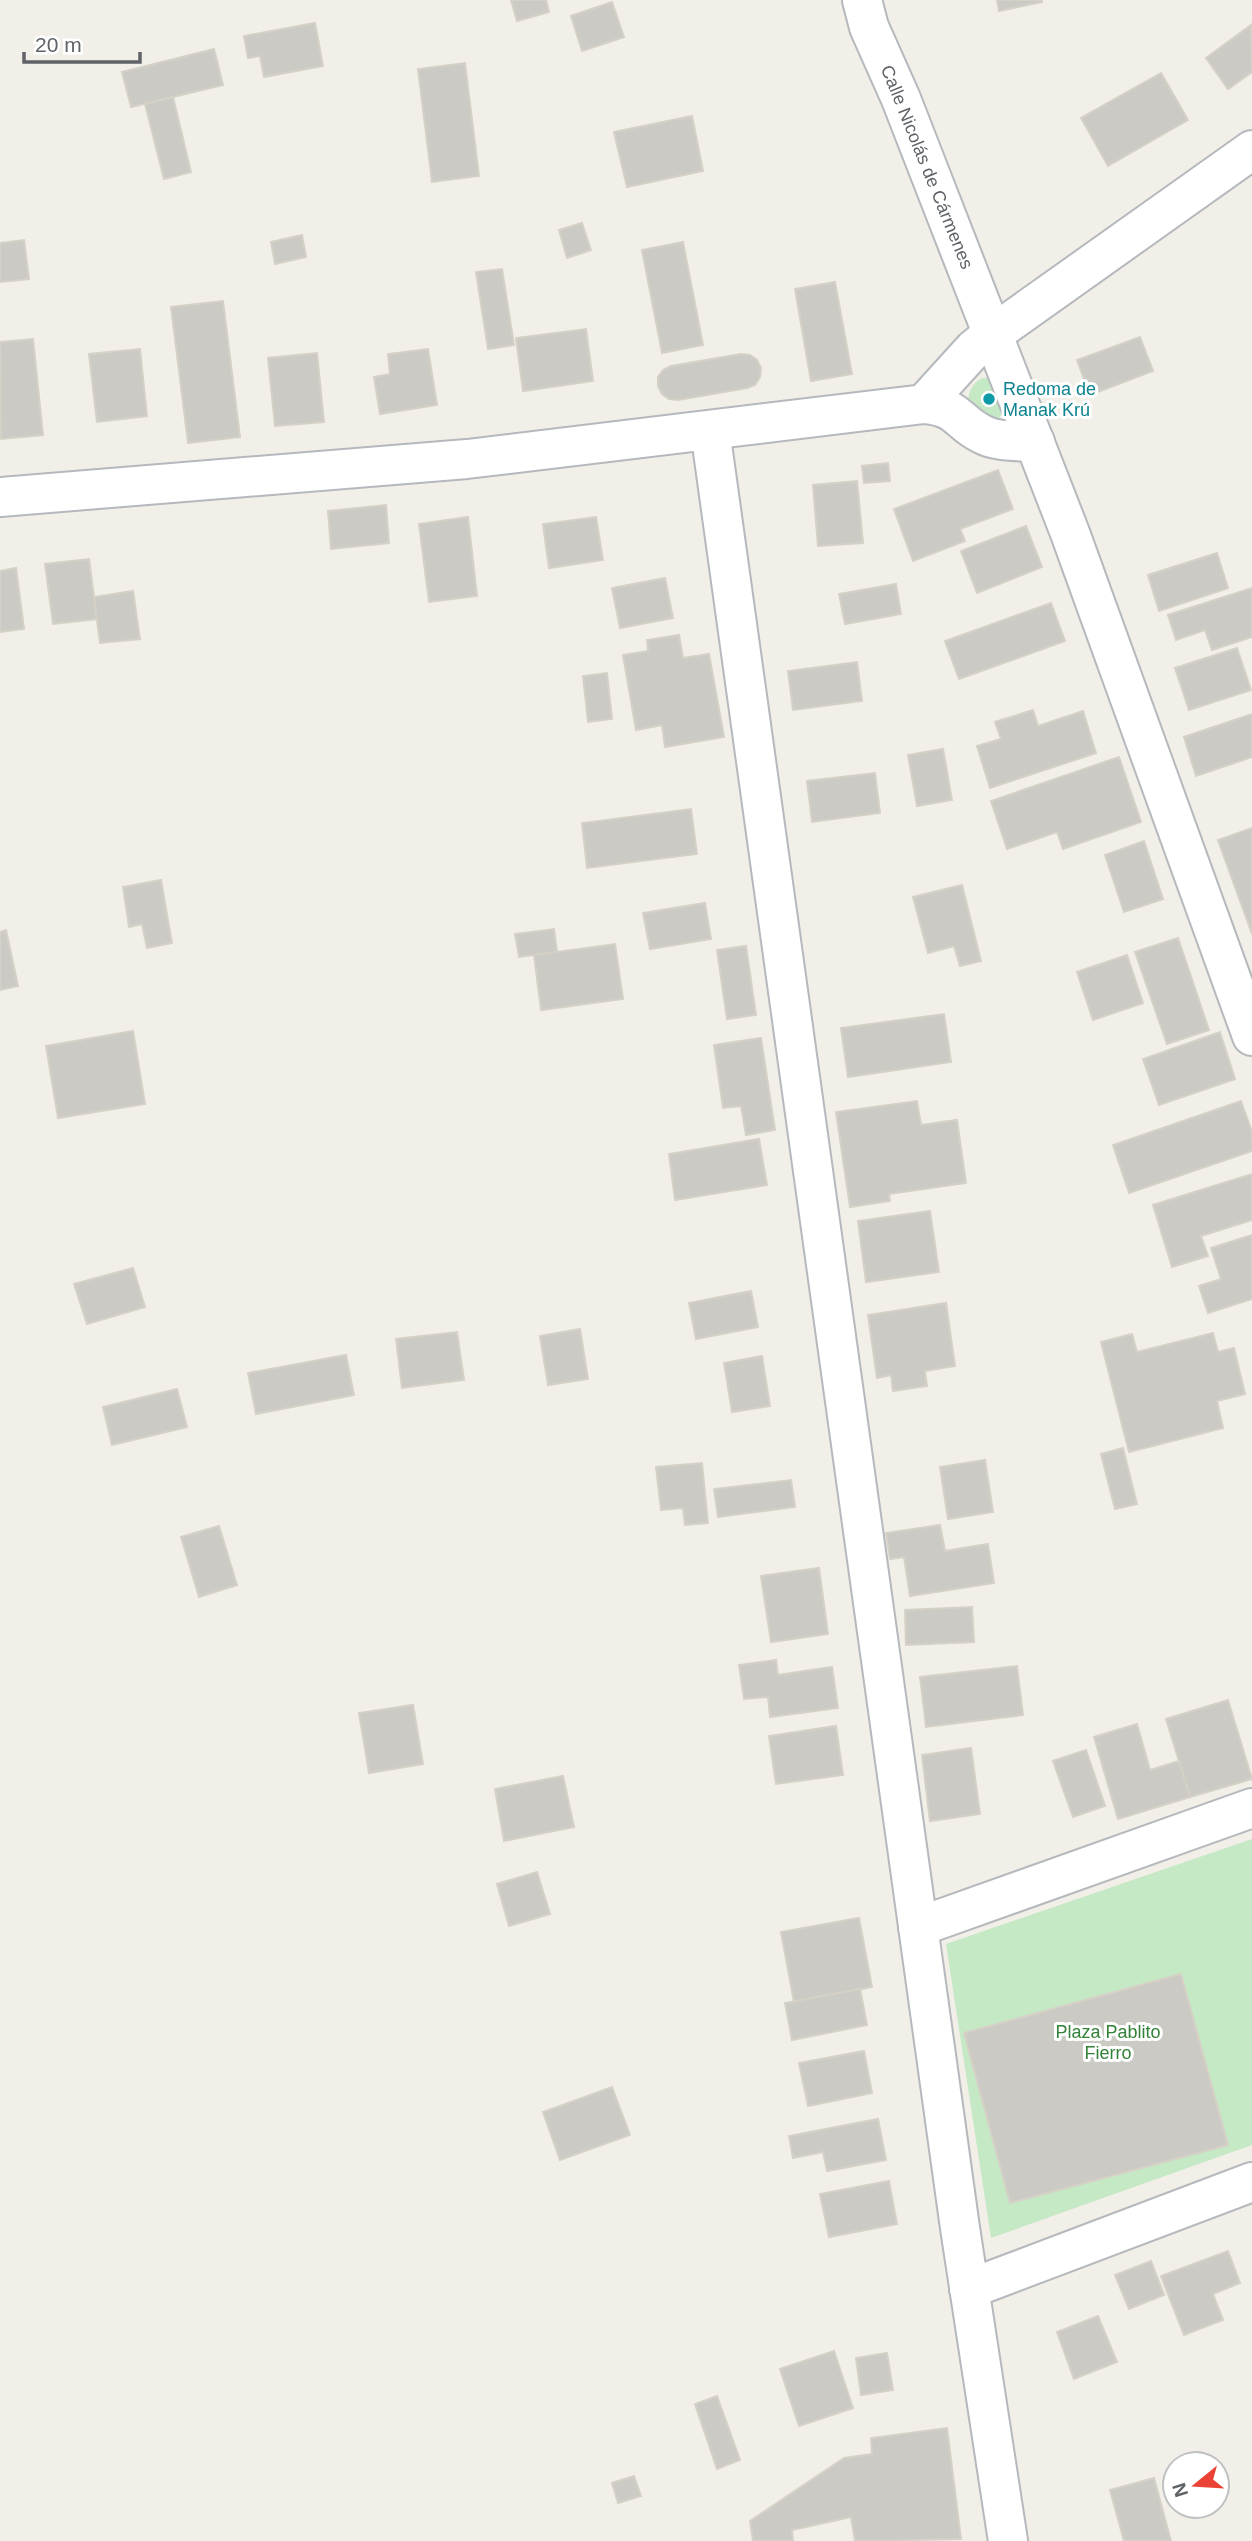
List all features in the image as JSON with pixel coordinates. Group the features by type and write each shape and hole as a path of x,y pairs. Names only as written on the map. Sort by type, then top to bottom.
{"street":[{"name":"Calle Nicolás de Cármenes","path":"862,0 869,27 901,99 1070,533 1252,1036"},
{"path":"924,404 974,349 993,334 1252,150"},
{"path":"0,497 454,461 924,404 943,405 985,436 1035,442"},
{"path":"710,430 969,2289 1008,2541"},
{"path":"918,1927 1252,1808"},
{"path":"969,2289 1252,2182"}],"green space":[{"name":"Redoma de Manak Krú","path":"982,378 994,378 1004,414 995,420 968,405 971,389"},
{"name":"Plaza Pablito Fierro","path":"1252,1839 1252,2145 991,2238 946,1944"}],"building":[{"path":"511,0 546,0 549,12 517,21"},
{"path":"997,0 1042,0 1042,2 999,11"},
{"path":"612,2 624,37 582,51 571,16"},
{"path":"315,23 323,66 264,77 260,56 248,58 244,36"},
{"path":"1251,25 1252,72 1228,89 1206,58"},
{"path":"214,49 223,85 131,107 122,72"},
{"path":"465,63 479,176 432,182 418,69"},
{"path":"1161,73 1188,120 1108,166 1081,118"},
{"path":"173,97 191,172 164,179 145,104"},
{"path":"692,116 703,171 627,187 614,132"},
{"path":"582,223 591,250 567,258 559,230"},
{"path":"302,235 306,257 275,264 271,242"},
{"path":"24,240 29,279 0,282 0,243"},
{"path":"683,242 703,345 662,353 642,250"},
{"path":"502,269 514,345 488,349 476,272"},
{"path":"835,282 852,374 811,381 795,289"},
{"path":"223,301 240,437 188,443 171,307"},
{"path":"586,329 593,381 523,391 516,338"},
{"path":"1140,337 1153,371 1090,395 1077,360"},
{"path":"33,339 43,435 1,439 0,342"},
{"path":"140,349 147,416 97,422 89,354"},
{"path":"428,349 437,405 380,414 374,377 390,374 388,354"},
{"path":"317,353 324,422 275,426 268,358"},
{"path":"741,354 750,355 757,360 761,368 755,385 678,400 669,399 662,394 658,386 658,377 663,370 671,366"},
{"path":"888,463 890,481 864,483 862,466"},
{"path":"998,470 1013,509 960,529 965,541 913,561 894,509"},
{"path":"857,481 863,543 818,546 813,485"},
{"path":"386,505 389,543 331,549 328,511"},
{"path":"468,517 477,596 429,602 419,524"},
{"path":"596,517 603,560 549,568 543,524"},
{"path":"1026,526 1042,567 977,593 961,551"},
{"path":"1217,553 1228,588 1159,611 1148,575"},
{"path":"89,559 97,619 53,624 45,564"},
{"path":"16,568 24,629 0,632 0,571"},
{"path":"665,578 673,618 620,628 612,588"},
{"path":"896,584 901,614 845,624 839,594"},
{"path":"1252,588 1252,637 1212,650 1205,630 1176,640 1168,615"},
{"path":"133,591 140,639 100,643 94,597"},
{"path":"1051,603 1065,641 959,679 945,641"},
{"path":"679,635 683,658 709,654 724,737 665,747 662,725 636,730 623,655 648,651 647,640"},
{"path":"1237,648 1251,690 1189,710 1175,668"},
{"path":"857,662 862,701 793,710 788,671"},
{"path":"607,673 612,719 588,722 583,676"},
{"path":"1033,710 1038,726 1083,711 1096,753 990,788 977,746 1001,739 995,722"},
{"path":"1252,714 1252,757 1196,776 1184,737"},
{"path":"943,749 952,800 917,806 908,755"},
{"path":"1119,757 1141,822 1063,849 1057,832 1007,849 991,801"},
{"path":"875,773 880,813 812,822 807,781"},
{"path":"691,809 697,854 587,868 582,823"},
{"path":"1252,828 1252,934 1218,840"},
{"path":"1144,841 1163,899 1124,912 1105,855"},
{"path":"161,880 172,943 147,948 142,924 129,927 123,887"},
{"path":"962,885 981,961 960,966 954,946 928,953 913,897"},
{"path":"705,903 711,939 650,949 643,913"},
{"path":"554,929 557,952 519,957 515,934"},
{"path":"6,930 18,986 0,990 0,932"},
{"path":"1178,938 1209,1030 1167,1044 1135,952"},
{"path":"615,944 623,999 541,1010 534,955"},
{"path":"746,946 756,1015 727,1019 717,950"},
{"path":"1127,955 1143,1003 1093,1020 1077,972"},
{"path":"944,1014 951,1062 848,1077 841,1028"},
{"path":"133,1031 145,1104 58,1118 46,1046"},
{"path":"1220,1032 1235,1079 1159,1105 1143,1059"},
{"path":"761,1038 775,1130 746,1135 741,1106 723,1108 714,1045"},
{"path":"917,1101 921,1125 957,1120 966,1183 889,1194 890,1201 850,1207 836,1112"},
{"path":"1241,1101 1252,1132 1252,1151 1129,1193 1113,1145"},
{"path":"759,1139 767,1185 675,1200 669,1154"},
{"path":"1252,1174 1252,1220 1201,1236 1208,1256 1172,1267 1153,1205"},
{"path":"930,1211 939,1272 866,1282 858,1221"},
{"path":"1252,1235 1252,1299 1208,1313 1199,1286 1221,1279 1211,1248"},
{"path":"133,1268 145,1307 87,1324 74,1284"},
{"path":"751,1291 758,1327 696,1339 689,1303"},
{"path":"946,1303 955,1366 925,1371 927,1386 893,1391 891,1375 877,1378 868,1315"},
{"path":"580,1329 588,1379 548,1385 540,1336"},
{"path":"457,1332 464,1380 402,1388 396,1339"},
{"path":"1213,1333 1218,1352 1234,1348 1245,1394 1217,1401 1223,1428 1129,1452 1101,1342 1132,1334 1137,1352"},
{"path":"346,1355 354,1395 256,1414 248,1373"},
{"path":"762,1356 770,1406 732,1412 724,1363"},
{"path":"177,1389 187,1427 112,1445 103,1407"},
{"path":"1123,1448 1137,1504 1115,1509 1101,1454"},
{"path":"985,1460 993,1512 948,1519 940,1467"},
{"path":"702,1463 708,1523 685,1525 683,1508 661,1510 656,1467"},
{"path":"791,1480 795,1507 718,1517 714,1489"},
{"path":"940,1525 945,1551 988,1544 994,1583 910,1596 904,1557 890,1559 886,1533"},
{"path":"219,1526 237,1585 199,1597 181,1537"},
{"path":"819,1568 828,1634 771,1642 761,1576"},
{"path":"972,1607 974,1642 906,1645 905,1610"},
{"path":"776,1660 778,1675 832,1667 838,1708 770,1717 768,1697 744,1699 739,1665"},
{"path":"1017,1666 1023,1715 926,1727 920,1677"},
{"path":"1228,1700 1252,1779 1190,1797 1166,1719"},
{"path":"413,1705 423,1764 369,1773 359,1713"},
{"path":"1137,1724 1150,1770 1179,1761 1190,1797 1118,1819 1094,1737"},
{"path":"836,1726 843,1775 776,1784 769,1736"},
{"path":"971,1748 980,1814 930,1821 922,1755"},
{"path":"1086,1750 1105,1806 1073,1817 1053,1761"},
{"path":"563,1776 574,1827 504,1841 495,1789"},
{"path":"537,1872 550,1914 509,1926 497,1884"},
{"path":"859,1918 872,1987 794,2002 781,1932"},
{"path":"1181,1974 1228,2145 1010,2203 964,2033"},
{"path":"860,1989 867,2025 792,2040 785,2003"},
{"path":"864,2051 872,2093 808,2106 799,2063"},
{"path":"612,2087 630,2135 560,2160 543,2112"},
{"path":"878,2119 886,2160 827,2171 823,2152 793,2158 789,2136"},
{"path":"889,2181 897,2224 829,2237 820,2194"},
{"path":"1228,2251 1240,2283 1213,2294 1223,2320 1184,2335 1161,2276"},
{"path":"1151,2261 1164,2295 1129,2309 1115,2275"},
{"path":"1098,2316 1117,2362 1074,2379 1057,2332"},
{"path":"834,2351 853,2408 799,2426 780,2369"},
{"path":"887,2353 893,2390 861,2395 856,2358"},
{"path":"717,2396 740,2460 717,2469 695,2404"},
{"path":"947,2428 961,2539 855,2541 851,2517 792,2530 793,2541 753,2541 750,2521 844,2458 872,2454 871,2438"},
{"path":"634,2476 641,2496 618,2503 612,2483"},
{"path":"1154,2478 1161,2504 1161,2520 1165,2520 1171,2541 1124,2541 1110,2490"}],"place":[{"name":"Redoma de Manak Krú","path":"989,399"}]}
